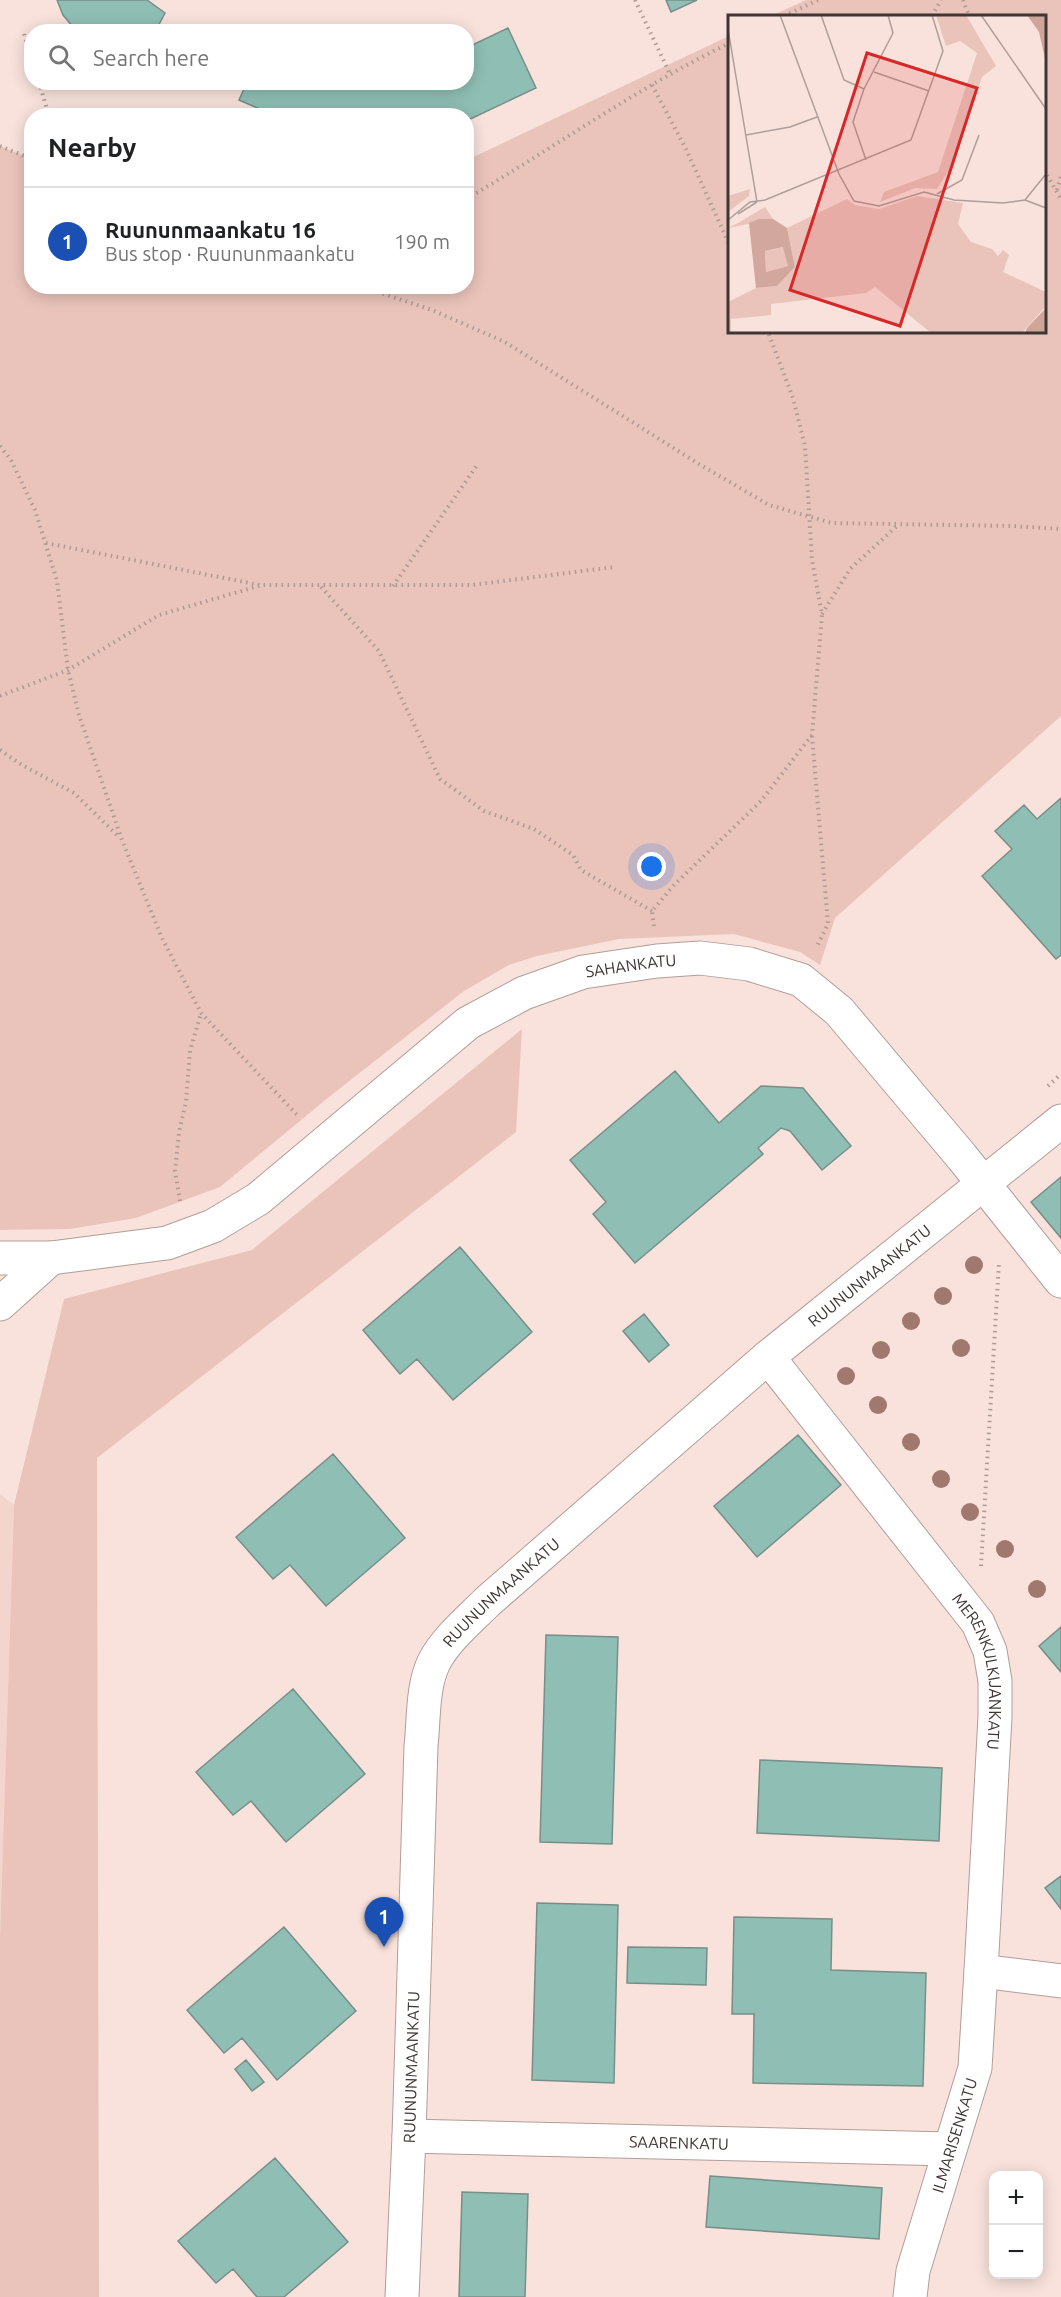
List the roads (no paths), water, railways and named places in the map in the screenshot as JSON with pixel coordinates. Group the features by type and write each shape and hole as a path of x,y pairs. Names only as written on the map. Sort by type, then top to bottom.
{"street":[{"name":"SAHANKATU","path":"0,1258 51,1258 167,1243 213,1226 258,1199 468,1023 524,993 583,972 657,961 700,958 749,964 801,980 839,1011 1061,1281"},
{"name":"RUUNUNMAANKATU","path":"402,2297 421,1746 426,1687 434,1662 450,1640 487,1602 768,1357 1061,1121"},
{"path":"0,1304 51,1258"},
{"name":"MERENKULKIJANKATU","path":"768,1357 978,1623 990,1651 995,1681 995,1717 981,1971"},
{"path":"981,1971 1061,1981"},
{"name":"ILMARISENKATU","path":"910,2297 913,2271 975,2068 981,1971"},
{"name":"SAARENKATU","path":"409,2136 949,2149"}],"place":[{"name":"Ruununmaankatu 16","path":"384,1947"}]}
